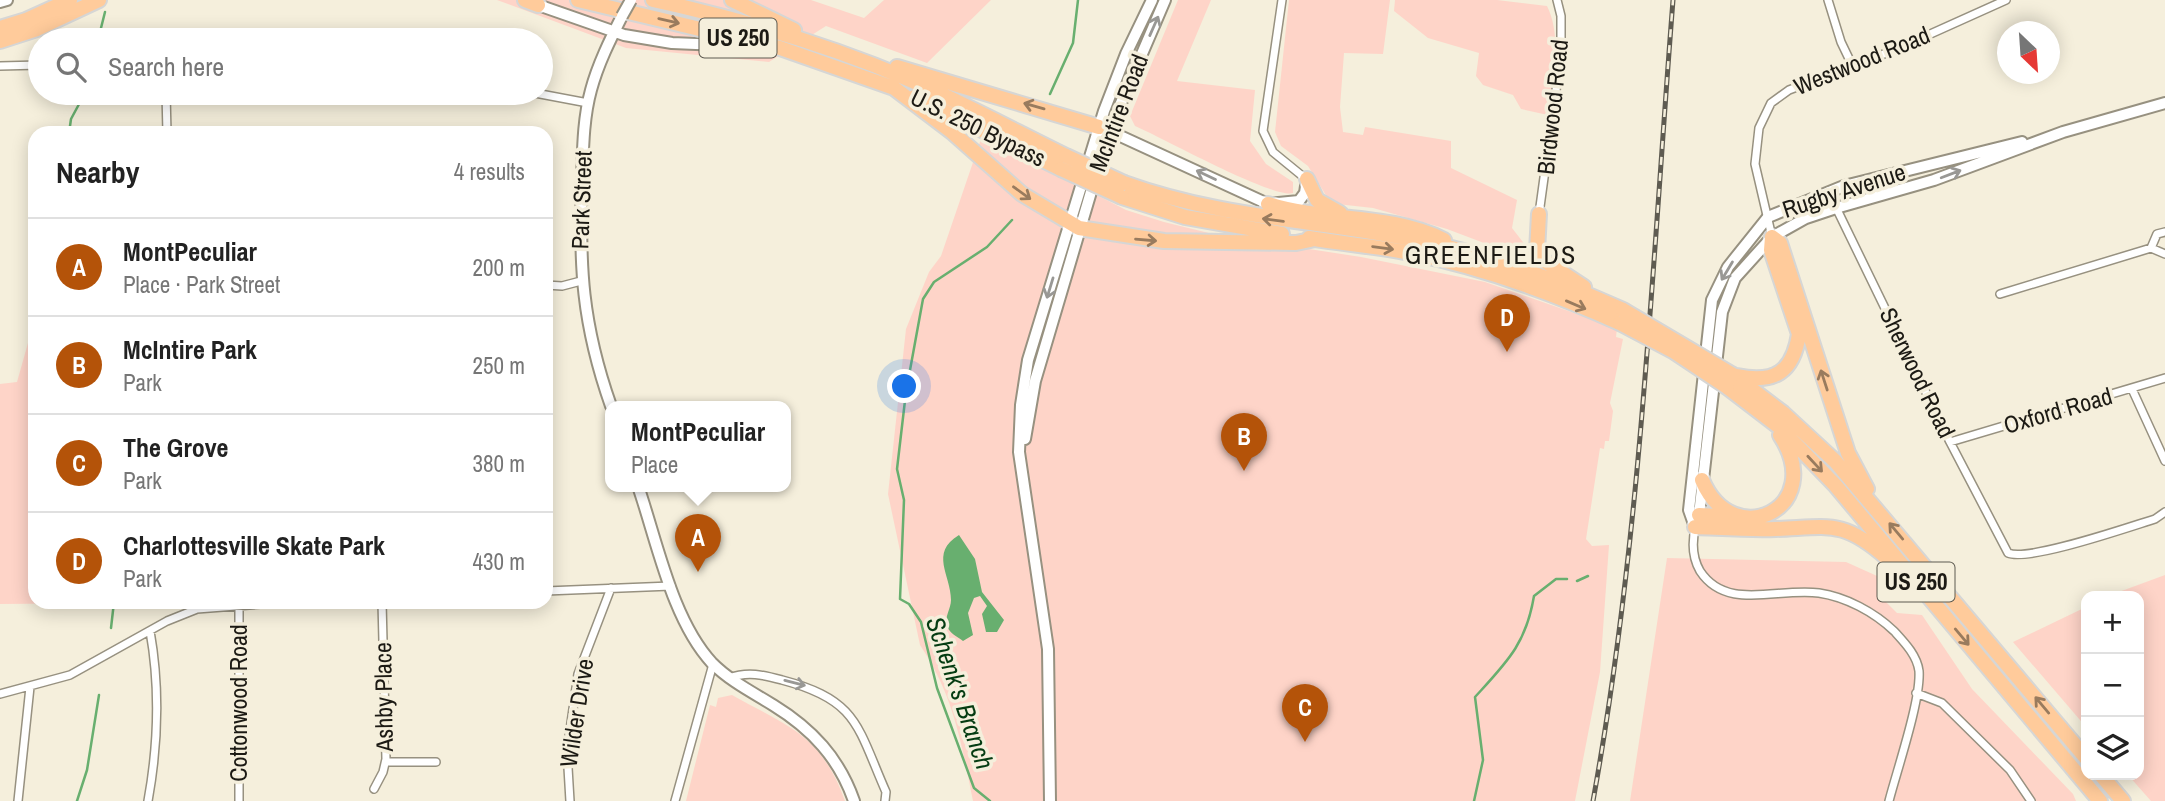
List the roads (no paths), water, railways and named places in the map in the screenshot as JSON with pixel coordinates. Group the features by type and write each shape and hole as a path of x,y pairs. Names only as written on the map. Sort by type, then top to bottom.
{"highway":[{"path":"0,28 71,0"},
{"path":"39,28 99,0"},
{"name":"US 250","path":"578,0 780,48 894,88"},
{"name":"US 250","path":"653,0 858,59 939,93 1063,162 1185,217 1314,232 1380,233 1464,250 1602,301 1621,317 1673,351 1730,381 1835,485 2100,801"},
{"path":"732,0 833,50"},
{"path":"0,41 28,32"},
{"path":"0,48 28,34"},
{"path":"720,45 780,48"},
{"path":"858,59 915,71 1104,129"},
{"path":"894,88 952,132 1022,194 1074,225 1164,241 1296,243 1314,232"},
{"name":"U.S. 250 Bypass","path":"894,88 1063,162"},
{"path":"1307,179 1317,200 1324,206 1365,220"},
{"name":"US 250","path":"1123,190 1457,263 1621,317 1683,343 1730,381 1810,437 1878,511 2081,752"},
{"path":"1268,204 1296,211 1423,230 1464,250"},
{"path":"1539,214 1537,251 1540,258 1602,301"},
{"path":"1730,381 1766,378 1787,368 1794,359 1799,334 1771,250 1772,237"},
{"path":"1772,237 1780,243 1793,278 1848,453 1878,511"},
{"path":"1697,521 1763,516 1781,505 1795,477 1793,456 1769,419"},
{"path":"1702,480 1717,504 1725,511 1744,518"},
{"path":"1697,521 1780,529 1814,525 1843,529 1872,545 1940,610"},
{"path":"2105,780 2123,801"}],"street":[{"path":"0,2 7,0"},
{"name":"Park Street","path":"609,401 590,342 581,282 582,167 588,103 598,68 631,0"},
{"path":"1051,801 1048,649 1018,436 1026,369 1074,225 1126,54 1152,0"},
{"name":"McIntire Road","path":"1104,129 1165,0"},
{"path":"1104,129 1268,204 1299,201 1305,193 1307,179 1273,152 1263,131 1282,0"},
{"name":"Birdwood Road","path":"1539,214 1561,54 1561,16 1557,0"},
{"path":"1828,0 1841,42 1853,66"},
{"name":"Westwood Road","path":"1772,237 1755,164 1759,128 1766,110 1789,90 1853,66 2006,0"},
{"path":"532,3 614,32 649,41 720,45"},
{"path":"0,66 28,65"},
{"path":"553,96 588,103"},
{"name":"Rugby Avenue","path":"1697,521 1722,312 1728,293 1745,264 1772,237 1806,218 1934,180 2038,141 2165,103"},
{"path":"166,105 167,126"},
{"name":"Rugby Avenue","path":"1697,521 1689,510 1712,300 1728,267 1768,217 1828,191 2000,145 2038,141"},
{"name":"Sherwood Road","path":"1828,191 1950,442 2008,553 2021,556 2078,542 2155,519 2165,512"},
{"path":"2151,248 2157,234 2165,232"},
{"path":"2000,294 2151,248 2165,254"},
{"path":"553,285 581,282"},
{"name":"Oxford Road","path":"1950,442 2165,378"},
{"path":"2132,389 2165,461"},
{"path":"640,492 671,586 690,633 713,664 729,678 810,732 838,766 854,801"},
{"path":"1697,521 1696,563 1708,582 1721,592 1744,596 1793,590 1829,594 1879,618 1916,658 1919,672 1916,693 1889,801"},
{"path":"553,591 671,586"},
{"name":"Wilder Drive","path":"570,801 567,751 578,674 611,588"},
{"path":"0,694 70,675 150,631 197,609"},
{"name":"Cottonwood Road","path":"239,609 239,801"},
{"name":"Ashby Place","path":"374,789 386,762 383,609"},
{"path":"148,801 156,711 156,677 150,631"},
{"path":"675,801 713,664"},
{"path":"729,678 759,674 814,688 834,699 854,721 886,792 885,801"},
{"path":"18,801 30,687"},
{"path":"1916,693 1942,703 2010,770 2031,801"},
{"path":"386,762 436,762"}],"waterway":[{"name":"Schenk's Branch","path":"1050,94 1073,43 1078,0"},
{"path":"101,28 105,12"},
{"path":"70,126 79,105"},
{"name":"Schenk's Branch","path":"990,801 974,788 937,688 921,622 909,604 900,599 904,500 897,469 906,392 923,299 934,282 987,247 1012,220"},
{"path":"1577,581 1588,576"},
{"path":"1474,801 1483,760 1475,697 1514,651 1526,627 1534,596 1556,579 1567,579"},
{"path":"111,628 113,609"},
{"path":"77,801 87,770 99,695"}],"railway":[{"path":"1593,801 1623,602 1634,502 1673,0"}],"place":[{"name":"Charlottesville Skate Park","path":"1507,352"},
{"name":"McIntire Park","path":"1244,471"},
{"name":"MontPeculiar","path":"698,572"},
{"name":"The Grove","path":"1305,742"}],"district":[{"name":"GREENFIELDS","path":"1491,255"}]}
